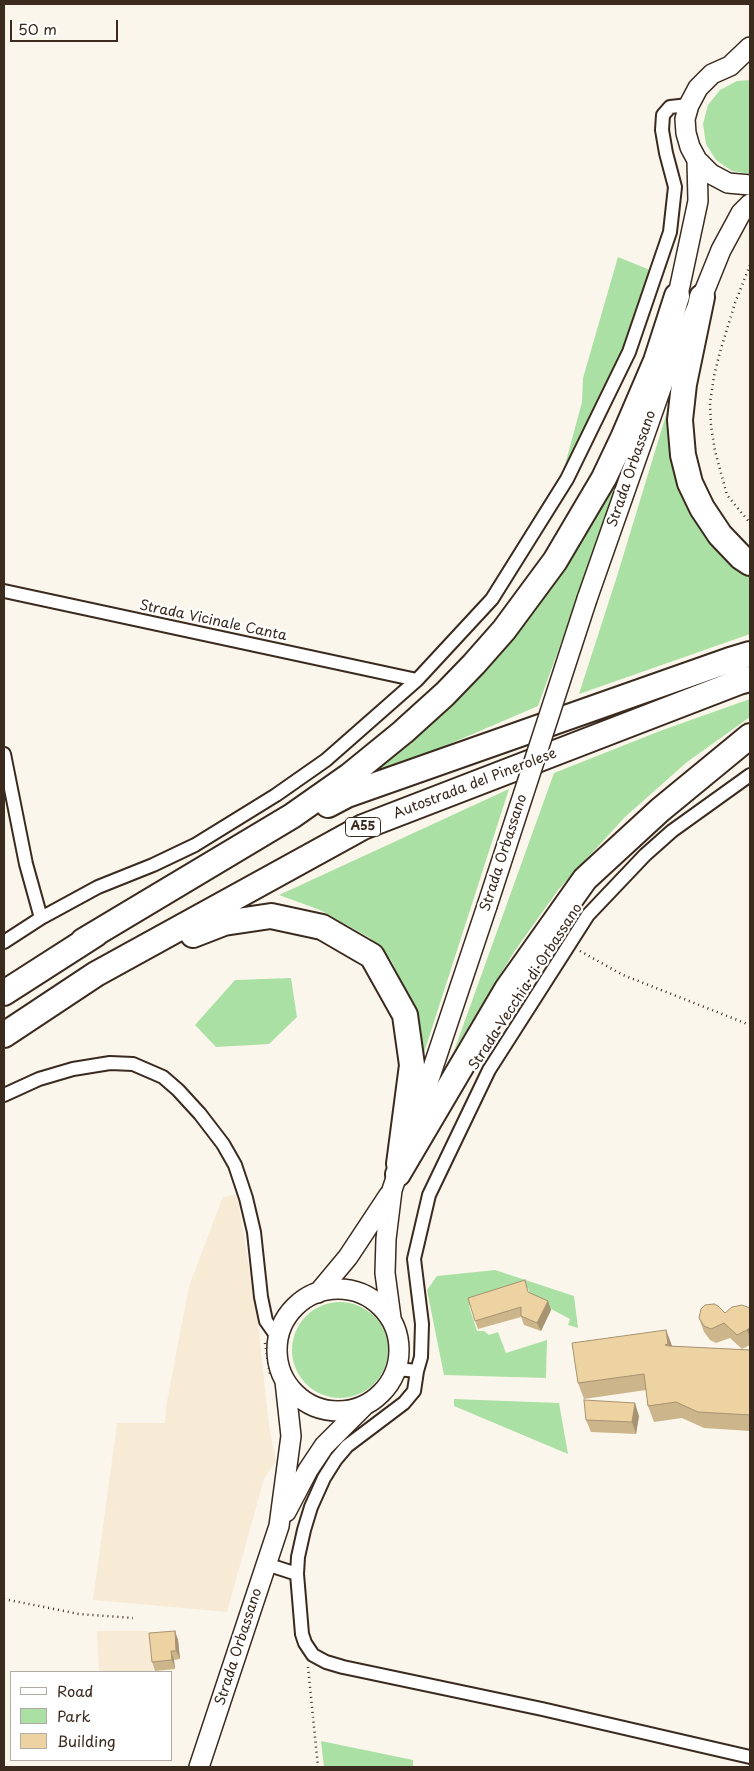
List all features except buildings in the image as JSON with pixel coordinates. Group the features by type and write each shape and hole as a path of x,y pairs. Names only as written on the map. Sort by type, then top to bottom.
{"highway":[{"path":"83,941 292,816 349,776 446,694 474,664 504,630 554,561 604,478 656,361 677,296"},
{"path":"702,297 682,402 680,420 683,455 690,483 702,508 720,535 741,557 750,563"},
{"name":"A55","path":"4,993 83,941 347,795 750,654"},
{"name":"Autostrada del Pinerolese","path":"4,1035 96,974 363,827 750,679"},
{"path":"395,1182 507,989 585,879 660,810 750,736"},
{"path":"96,974 224,922 271,916 322,927 372,956 405,1014 412,1065 395,1182"}],"main road":[{"name":"Strada Orbassano","path":"750,48 730,66 712,74 698,88 689,105 685,119 690,147 697,160 711,174 728,183 750,185"},
{"name":"Strada Orbassano","path":"730,66 750,65"},
{"name":"Strada Orbassano","path":"666,374 677,296 698,201 697,160"},
{"name":"Strada Orbassano","path":"199,1767 279,1526 308,1470 324,1446 364,1406 384,1391 397,1369 400,1352 398,1334 391,1318 385,1274 386,1239 395,1182 587,600 666,374 702,297 721,250 741,213 750,204"},
{"name":"Strada Orbassano","path":"279,1526 291,1436 278,1379 278,1338 292,1310 318,1292 348,1257 395,1182"},
{"name":"Strada Orbassano","path":"318,1292 339,1289 359,1292 377,1303 391,1318"},
{"name":"Strada Orbassano","path":"278,1379 300,1398 320,1408 342,1411 364,1406"}],"street":[{"path":"4,942 40,918 98,887 154,865 195,845 251,811 326,760 417,680 492,599 567,478 629,352 670,232 675,187 662,130 663,115 670,107 689,105"},
{"name":"Strada Vicinale Canta","path":"4,591 417,680"},
{"path":"4,754 26,864 40,918"},
{"name":"Strada Vecchia di Orbassano","path":"305,1643 302,1634 297,1574 298,1557 304,1530 324,1478 336,1459 347,1446 404,1403 414,1391 421,1357 422,1324 414,1259 429,1194 489,1070 588,915 645,855 672,831 750,775"},
{"path":"4,1095 39,1079 73,1069 110,1063 133,1064 164,1077 200,1114 223,1144 235,1165 246,1198 254,1232 260,1297 266,1321 278,1338"},
{"path":"397,1369 417,1371"},
{"path":"266,1564 297,1574"},
{"path":"305,1643 313,1655 326,1662 343,1667 435,1685 750,1757"}],"path":[{"path":"750,265 735,303 720,352 710,403 715,451 727,495 750,523"},
{"path":"571,941 582,953 623,975 750,1025"},
{"path":"266,1321 264,1339 278,1379"},
{"path":"4,1598 79,1614 133,1618"},
{"path":"305,1643 318,1767"}],"shaded area":[{"path":"237,1194 258,1324 269,1425 276,1461 264,1479 227,1612 93,1600 117,1423 165,1423 166,1407 189,1286 223,1197"},
{"path":"97,1631 149,1631 153,1671 99,1671"}],"green space":[{"path":"750,80 750,174 732,171 716,160 706,144 703,124 708,105 720,90 737,81"},
{"path":"618,257 650,270 621,357 583,438 565,465 582,402 583,378"},
{"path":"670,402 726,555 750,576 750,634 579,694 618,573"},
{"path":"622,465 585,577 538,706 384,772 380,768 421,733 471,685 534,613 586,533"},
{"path":"750,699 750,717 687,762 625,817 558,890 514,952 454,1051 554,773 660,731"},
{"path":"509,789 422,1059 412,1004 391,960 370,938 320,910 279,895"},
{"path":"291,978 297,1017 269,1044 216,1047 195,1025 235,980"},
{"path":"495,1270 574,1296 578,1328 568,1325 570,1319 532,1299 528,1288 469,1306 477,1331 484,1331 489,1335 498,1332 506,1353 547,1340 546,1378 444,1375 427,1290 437,1276"},
{"path":"331,1302 349,1302 367,1310 380,1323 388,1341 385,1369 367,1390 349,1398 331,1398 313,1390 300,1377 292,1359 292,1341 300,1323 313,1310"},
{"path":"454,1399 559,1403 568,1454 454,1406"},
{"path":"321,1741 413,1760 413,1767 324,1767"}]}
